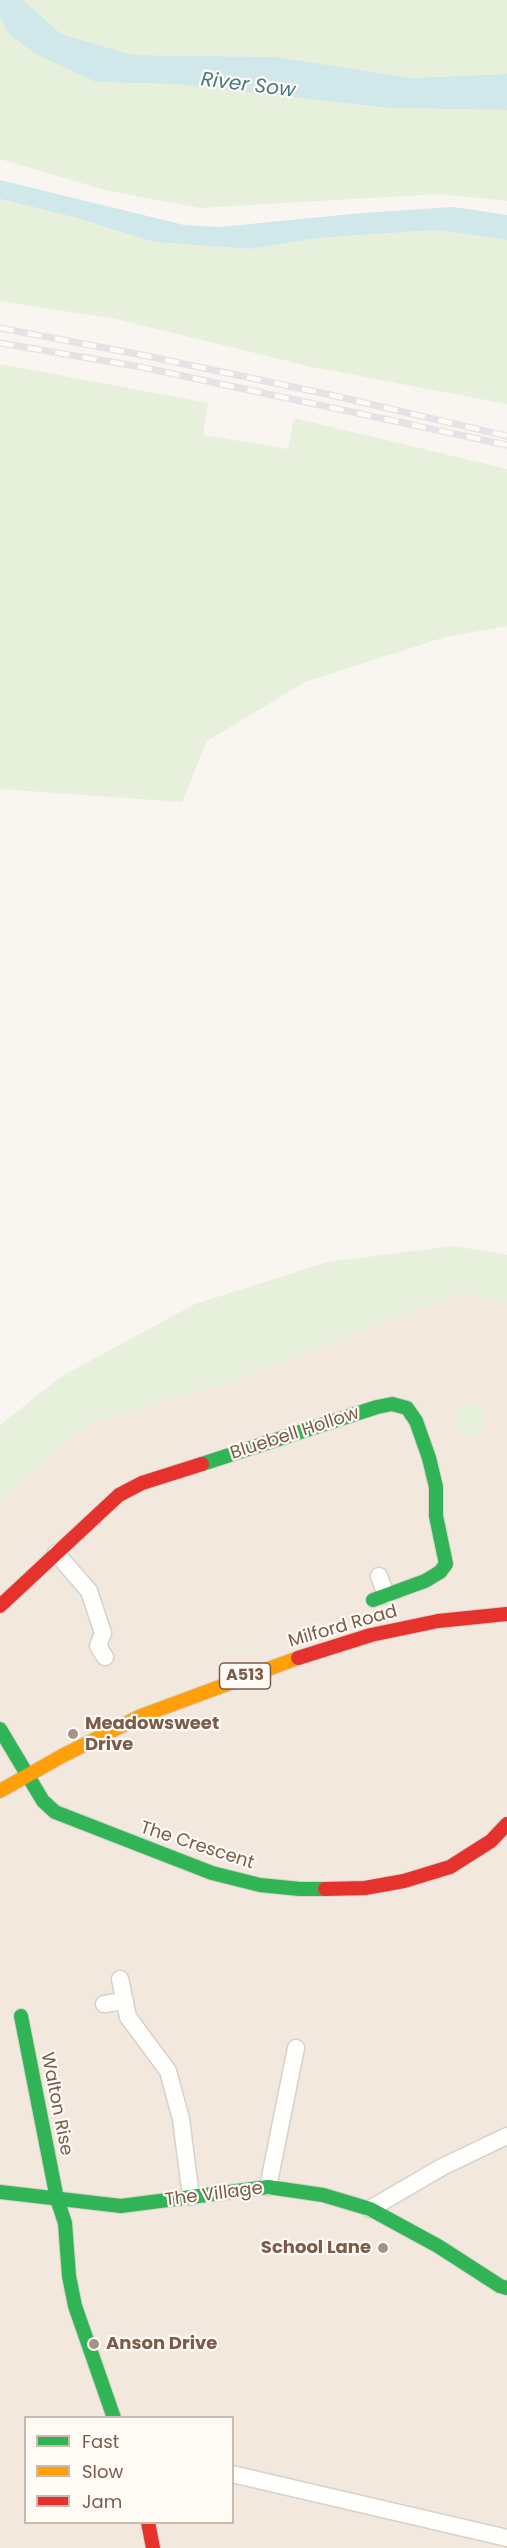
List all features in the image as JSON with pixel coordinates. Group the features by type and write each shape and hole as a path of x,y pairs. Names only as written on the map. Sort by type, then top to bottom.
{"main road":[{"name":"Bluebell Hollow","path":"0,1606 119,1495 142,1484 392,1404 407,1408 416,1421 429,1458 436,1487 436,1516 446,1564 440,1572 425,1581 379,1598"},
{"name":"Milford Road","path":"0,1791 141,1716 261,1670 371,1635 438,1621 507,1614"},
{"name":"The Crescent","path":"0,1729 26,1776 47,1806 55,1812 104,1833 212,1873 260,1885 300,1889 365,1888 404,1881 450,1867 491,1841 507,1824"},
{"name":"Walton Rise","path":"21,2016 57,2199 65,2223 69,2276 75,2306 113,2416"},
{"name":"The Village","path":"0,2192 121,2206 268,2187 323,2195 370,2209 438,2246 500,2286 507,2288"},
{"path":"148,2524 153,2548"}],"street":[{"path":"56,1553 89,1591 102,1633 96,1651"},
{"name":"Bluebell Hollow","path":"379,1576 379,1598"},
{"path":"120,1979 128,2017 168,2071 181,2119 190,2197"},
{"path":"104,2004 125,2001"},
{"path":"268,2187 296,2048"},
{"path":"370,2209 442,2167 507,2136"},
{"path":"234,2474 507,2538"}],"shaded area":[{"path":"460,1293 507,1305 507,2548 0,2548 0,1500 88,1424 239,1379"}],"green space":[{"path":"23,0 507,0 507,74 411,78 277,57 133,55 61,34"},
{"path":"0,17 8,33 96,82 174,84 388,108 507,110 507,201 439,194 199,208 105,190 0,159"},
{"path":"0,199 73,217 154,242 250,249 317,238 437,230 507,240 507,404 312,367 116,319 0,301"},
{"path":"0,364 208,403 203,435 288,449 294,418 507,469 507,626 445,637 305,682 207,741 182,802 0,789"},
{"path":"454,1246 507,1255 507,1305 460,1293 239,1379 88,1424 0,1500 0,1425 62,1376 195,1304 328,1262"},
{"path":"469,1404 481,1408 485,1420 481,1432 469,1436 457,1432 453,1420 457,1408"}],"water":[{"name":"River Sow","path":"0,0 23,0 61,34 133,55 277,57 411,78 507,74 507,110 388,108 174,84 96,82 36,54 8,33 0,17"},
{"path":"0,180 184,225 220,227 362,213 453,207 507,215 507,240 437,230 317,238 250,249 154,242 73,217 0,199"}],"railway":[{"path":"0,328 331,395 507,436"},
{"path":"0,343 141,367 507,445"}],"traffic: fast":[{"path":"202,1464 377,1407 392,1404 407,1408 416,1421 429,1458 436,1487 436,1516 446,1564 440,1572 425,1581 373,1600"},
{"path":"0,1729 43,1801 55,1812 212,1873 260,1885 325,1889"},
{"path":"21,2016 57,2199 65,2223 69,2276 75,2306 113,2416"},
{"path":"0,2192 121,2206 268,2187 323,2195 370,2209 438,2246 500,2286 507,2288"}],"traffic: slow":[{"path":"0,1791 141,1716 298,1658"}],"traffic: jam":[{"path":"0,1606 119,1495 142,1483 202,1464"},
{"path":"298,1658 371,1635 438,1621 507,1614"},
{"path":"325,1889 365,1888 404,1881 450,1867 491,1841 507,1824"},
{"path":"148,2524 153,2548"}],"place":[{"name":"Meadowsweet Drive","path":"73,1734"},
{"name":"School Lane","path":"383,2248"},
{"name":"Anson Drive","path":"94,2344"}]}
